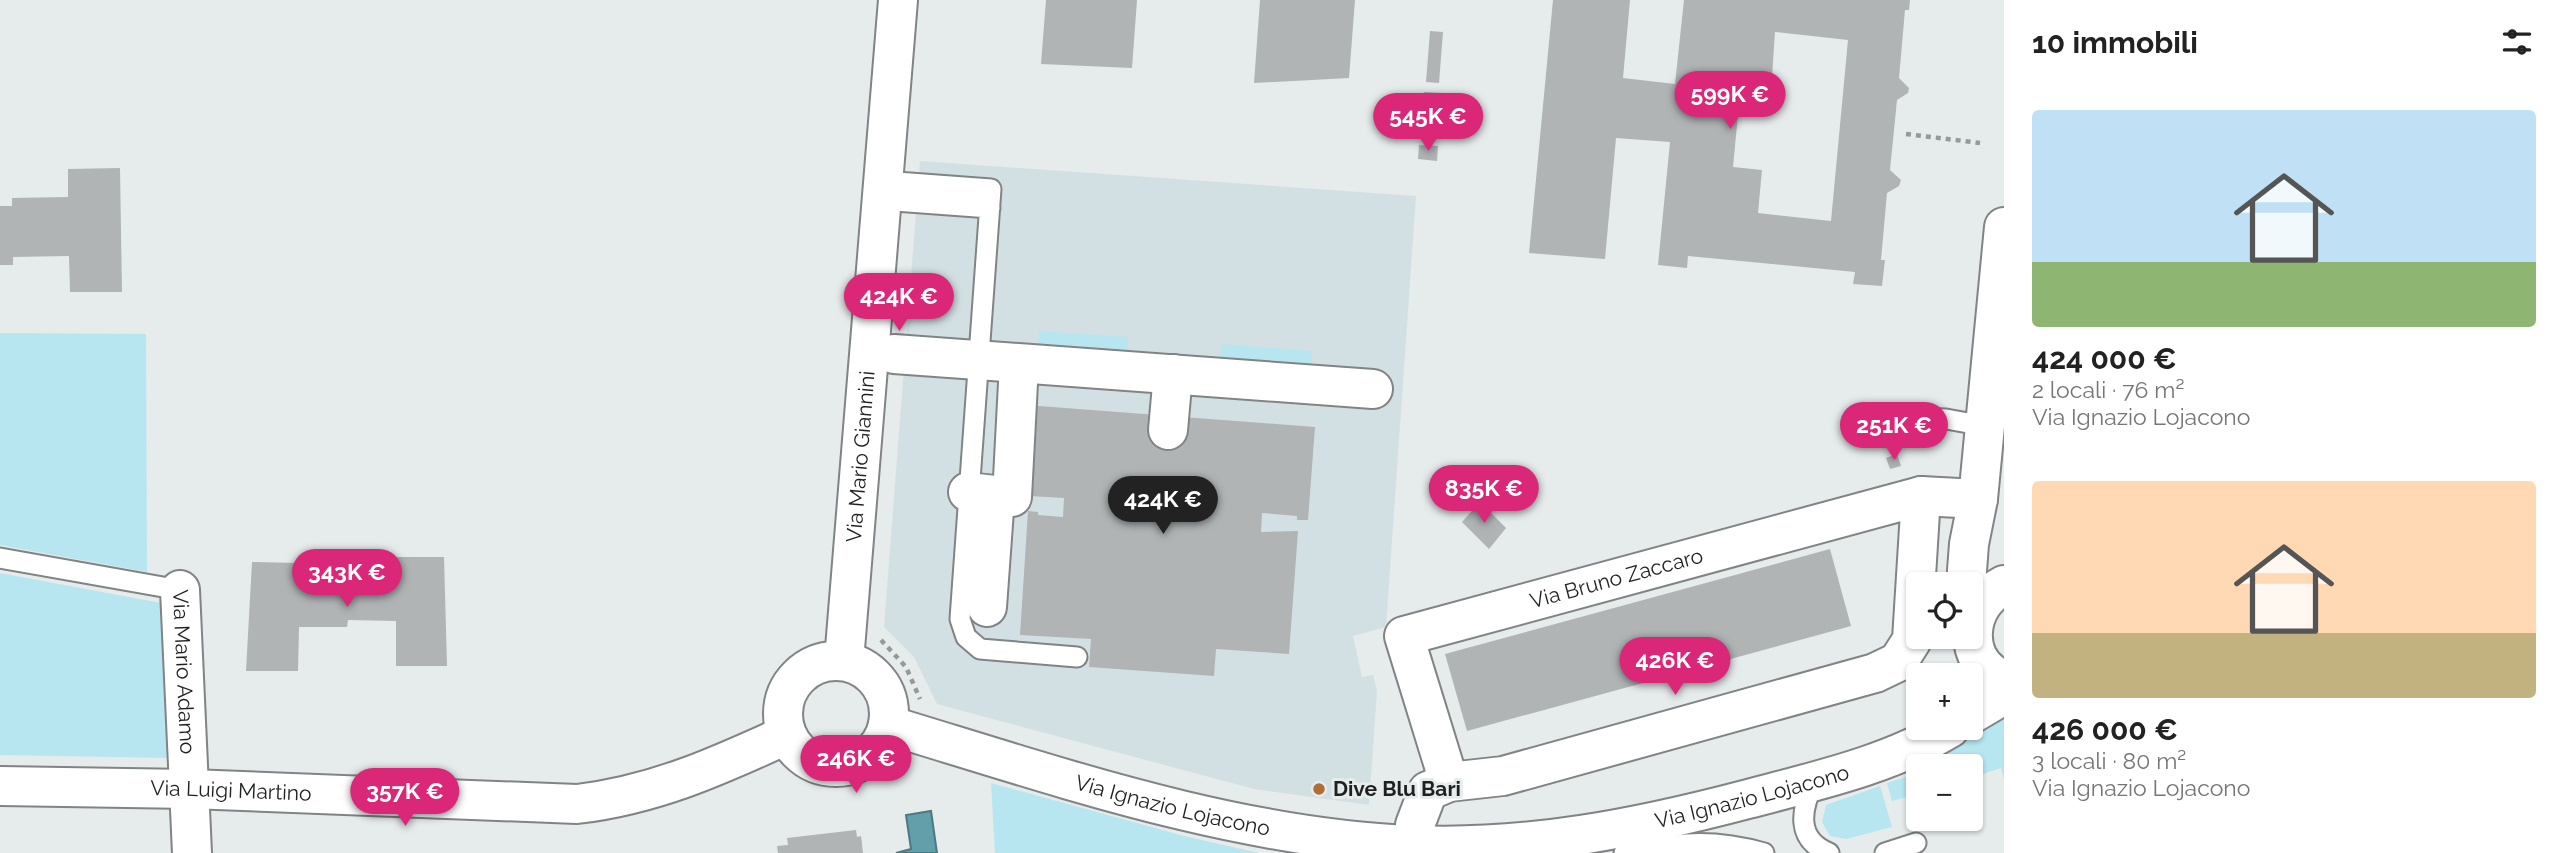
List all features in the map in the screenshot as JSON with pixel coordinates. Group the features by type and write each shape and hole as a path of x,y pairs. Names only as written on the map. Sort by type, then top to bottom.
{"street":[{"name":"Via Mario Giannini","path":"844,661 898,0"},
{"path":"1967,572 1969,544 1978,499 2004,227"},
{"path":"894,354 1373,389"},
{"path":"987,607 981,494 1012,497 1020,364"},
{"path":"1168,430 1173,374"},
{"path":"1414,845 1415,825 1429,791 1449,782 1503,776 1875,673 1898,662 1912,640 1921,496"},
{"name":"Via Bruno Zaccaro","path":"1449,782 1404,636 1921,496 1978,499"},
{"path":"1978,499 1992,551 2004,565"},
{"path":"1983,602 2004,585"},
{"name":"Via Mario Adamo","path":"180,590 192,853"},
{"path":"1975,649 1986,668 2004,680"},
{"path":"844,661 861,667 882,687 888,704 888,725 874,752 850,766 824,767 799,753 786,735 783,706 791,684 803,671 822,662 844,661"},
{"path":"1983,707 2004,695"},
{"name":"Via Ignazio Lojacono","path":"888,725 1241,823 1304,836 1414,845 1502,844 1565,838 1668,820 1814,781 1919,740"},
{"name":"Via Luigi Martino","path":"0,786 190,789 577,804 623,798 663,788 786,735"}],"lane":[{"path":"882,190 991,199 978,361 981,494 960,619 966,637 980,649 1077,657"},
{"path":"1897,417 1945,419 1985,426"},
{"name":"Via Mario Adamo","path":"0,558 180,590"},
{"path":"1814,781 1804,803 1802,822 1808,839 1829,853"},
{"path":"1565,838 1602,853"},
{"path":"1624,853 1681,842 1713,843 1764,853"},
{"path":"1885,853 1916,843"}],"path":[{"path":"1906,134 1980,143"},
{"path":"876,634 906,667 924,705"}],"shaded area":[{"path":"920,161 1416,196 1386,627 1353,636 1362,677 1373,675 1377,691 1369,805 1254,789 937,704 914,657 884,627"},
{"path":"1039,331 1128,337 1127,360 1037,354"},
{"path":"0,333 146,334 147,572 0,545"},
{"path":"1222,344 1312,351 1311,373 1220,367"},
{"path":"0,573 161,603 169,758 0,755"},
{"path":"2004,716 2004,780 2001,768 1983,774 1983,754 1947,754 1965,740 1983,740 1983,727"},
{"path":"1906,777 1906,797 1892,801 1887,783"},
{"path":"991,783 1184,836 1259,853 995,853"},
{"path":"1880,786 1892,827 1846,839 1830,836 1822,822 1826,805"},
{"path":"931,811 937,853 896,853 911,849 906,815"}],"building":[{"path":"1046,0 1137,0 1132,68 1041,64"},
{"path":"1260,0 1355,0 1349,78 1254,83"},
{"path":"1553,0 1630,0 1623,78 1675,84 1684,0 1910,0 1909,10 1905,10 1899,78 1909,88 1908,93 1897,100 1890,170 1901,180 1899,186 1887,193 1881,260 1885,260 1882,286 1853,284 1855,272 1688,256 1687,268 1658,265 1670,142 1616,138 1605,259 1529,253","holes":["1775,32 1848,40 1831,221 1758,213 1762,170 1733,167 1742,73 1772,77"]},
{"path":"1430,31 1443,32 1439,83 1426,82"},
{"path":"1424,92 1443,93 1441,123 1446,124 1445,139 1426,138 1426,123 1421,123"},
{"path":"1419,145 1438,146 1437,161 1418,159"},
{"path":"120,168 122,292 70,292 69,256 13,257 13,265 0,265 0,206 12,206 12,198 68,197 68,169"},
{"path":"1026,405 1315,427 1308,520 1297,520 1297,516 1262,513 1261,532 1298,531 1289,654 1216,649 1214,676 1089,667 1091,639 1020,635 1028,511 1038,512 1038,515 1063,517 1064,498 1030,496"},
{"path":"1897,454 1901,466 1890,469 1886,458"},
{"path":"1480,502 1506,528 1489,549 1462,522"},
{"path":"1830,549 1851,626 1467,731 1445,654"},
{"path":"396,557 444,557 447,666 396,666 396,621 348,620 347,627 299,627 298,671 246,671 252,562 300,563 300,573 348,574 348,567 396,568"},
{"path":"856,830 857,837 861,836 863,853 778,853 777,846 788,845 787,838"}],"place":[{"name":"Dive Blu Bari","path":"1319,789"}]}
